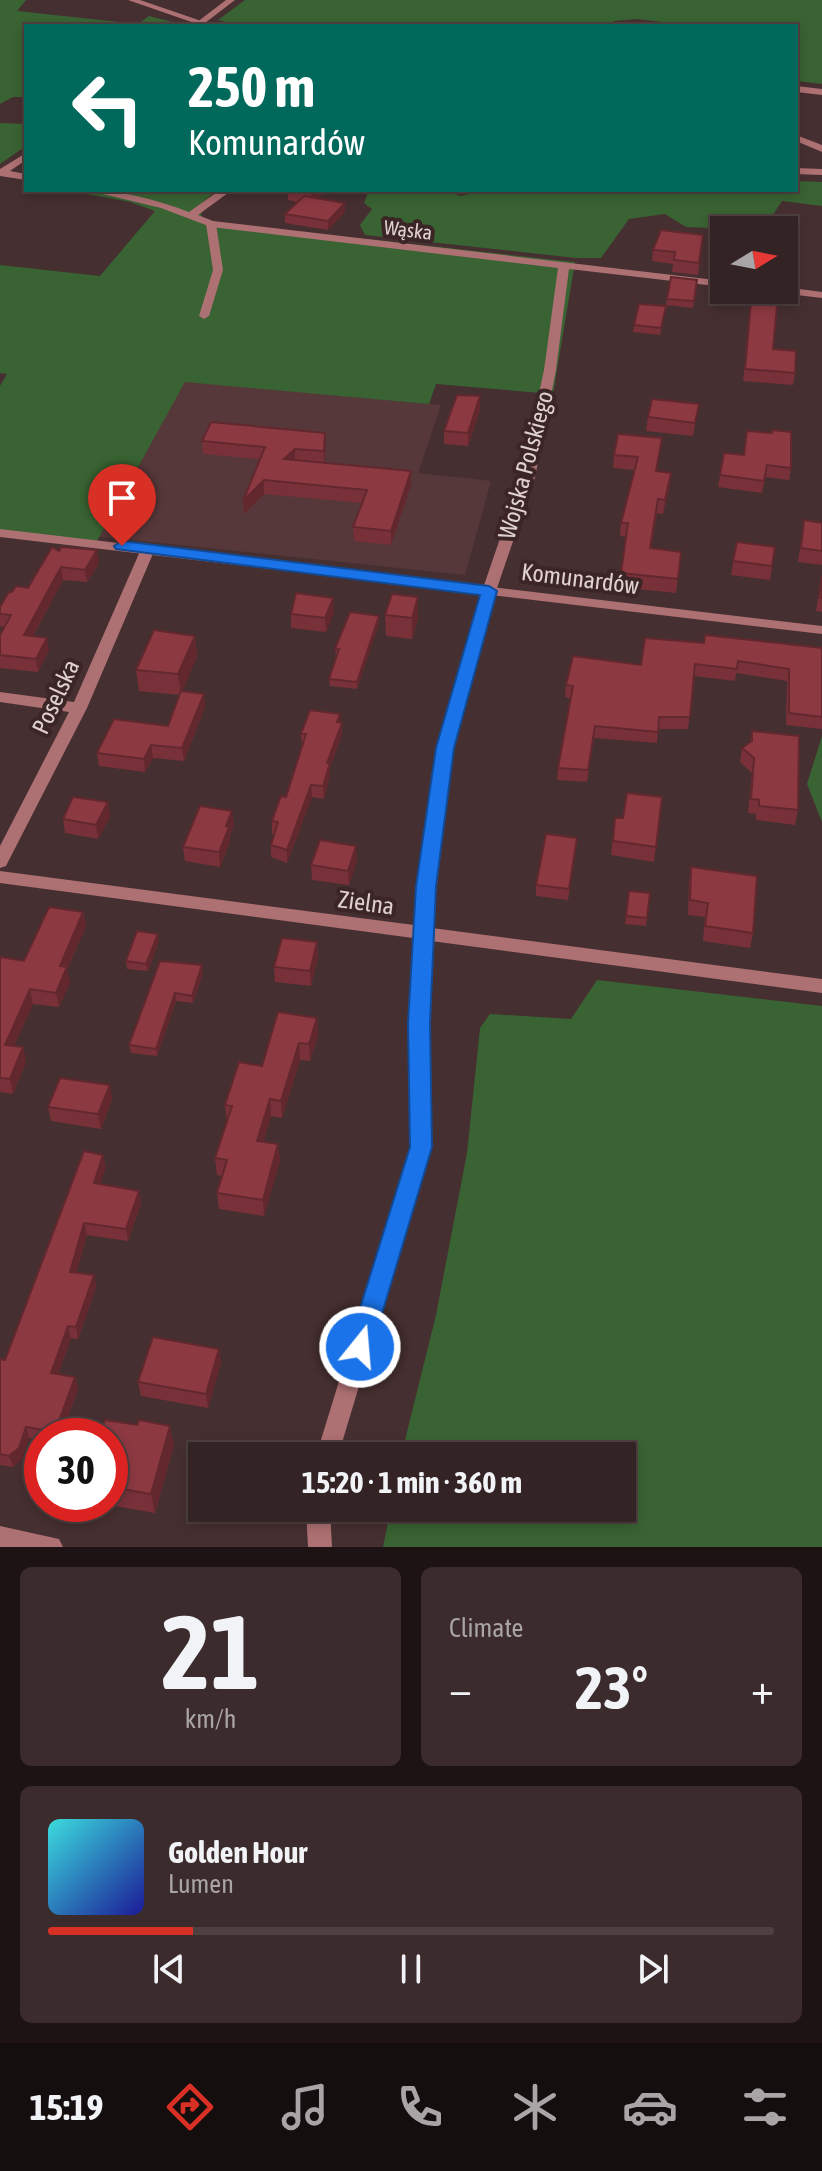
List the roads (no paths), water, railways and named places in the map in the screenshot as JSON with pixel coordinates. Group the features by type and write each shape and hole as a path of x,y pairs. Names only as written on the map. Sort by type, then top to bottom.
{"street":[{"path":"132,0 198,24 231,0"},
{"path":"798,89 822,92"},
{"path":"798,139 822,149"},
{"path":"0,173 24,157"},
{"path":"798,171 822,172"},
{"path":"0,173 24,177"},
{"name":"Wąska","path":"101,192 131,198 211,224 710,283"},
{"path":"190,216 224,192"},
{"name":"Wojska Polskiego","path":"331,1442 421,1147 422,935 445,748 489,591 528,477 550,370 564,267"},
{"path":"798,292 822,295"},
{"name":"Komunardów","path":"0,533 822,630"},
{"name":"Poselska","path":"0,862 79,708 148,549"},
{"path":"0,697 79,708"},
{"name":"Zielna","path":"0,877 822,986"},
{"path":"319,1522 320,1547"},
{"path":"0,1538 51,1547"}],"lane":[{"path":"204,316 218,270 211,224"}]}
